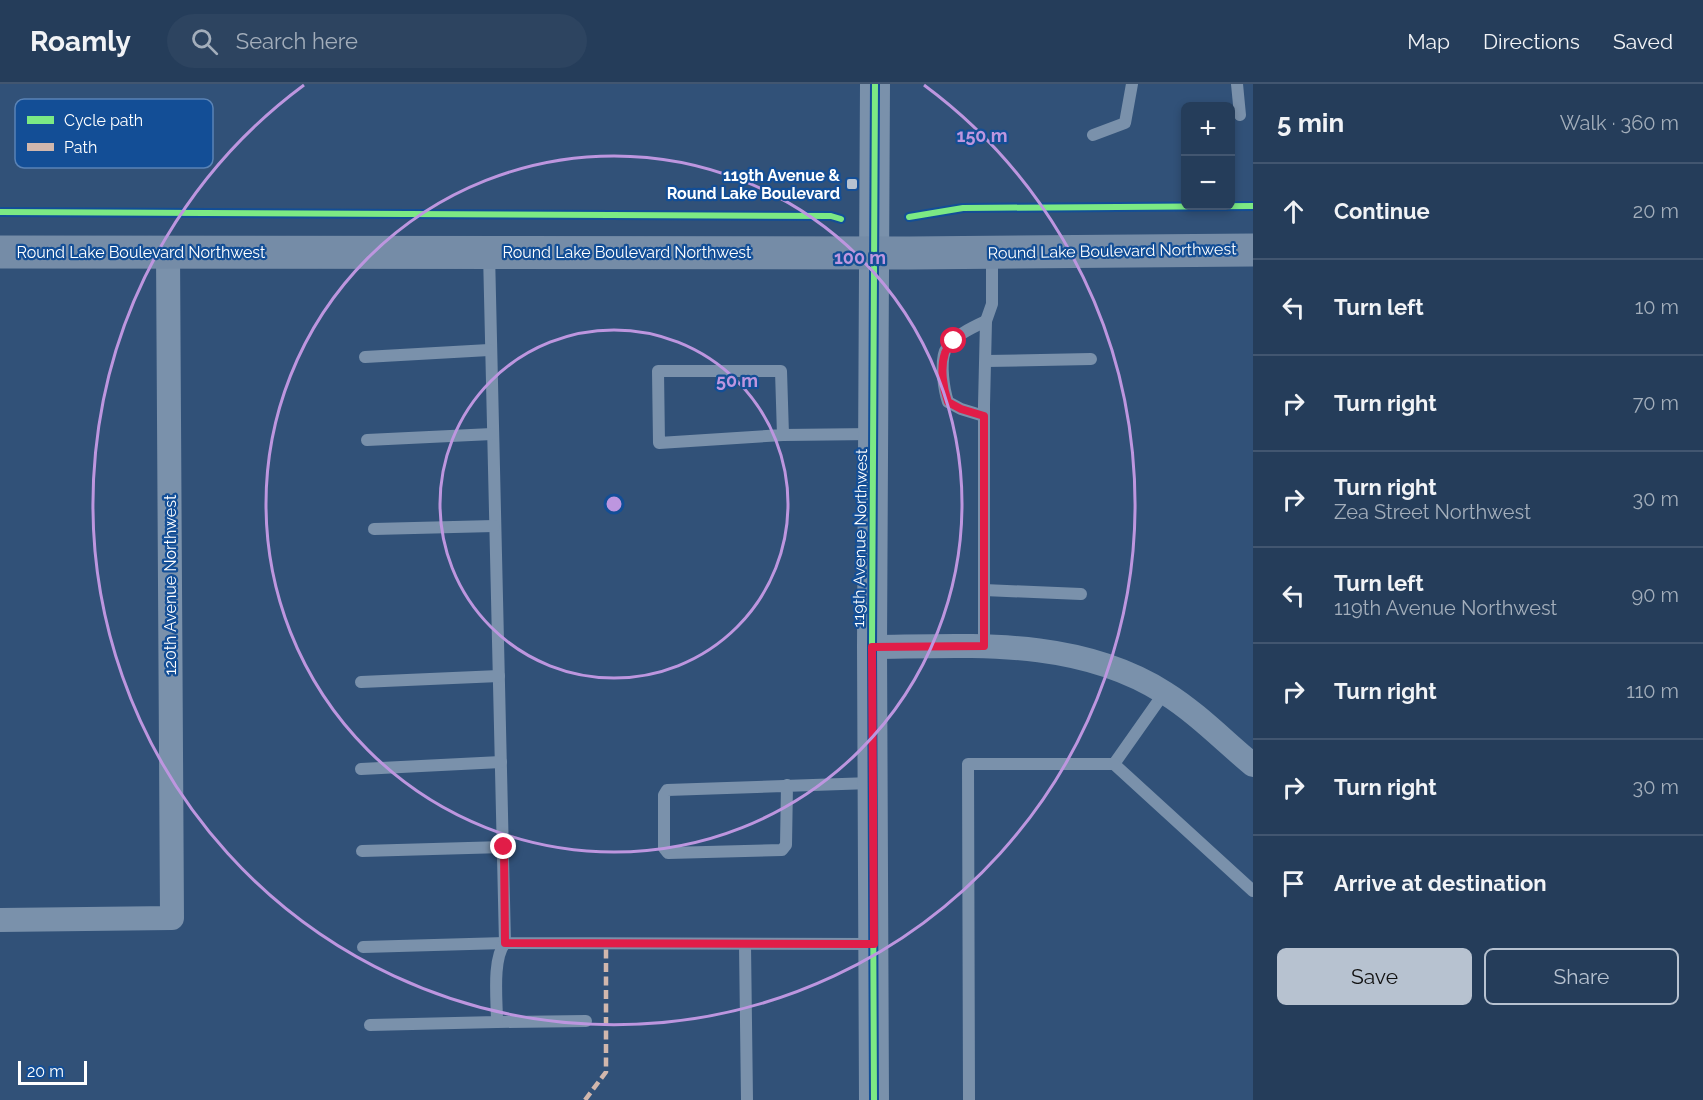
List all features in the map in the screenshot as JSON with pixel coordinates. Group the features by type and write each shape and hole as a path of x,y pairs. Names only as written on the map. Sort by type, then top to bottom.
{"main road":[{"name":"Round Lake Boulevard Northwest","path":"0,252 875,253 1253,249"}],"street":[{"name":"119th Avenue Northwest","path":"874,1100 872,647 875,84"},
{"name":"120th Avenue Northwest","path":"0,920 172,918 168,252"},
{"path":"872,647 984,646 1038,650 1086,658 1128,674 1164,693 1197,717 1253,765"}],"lane":[{"path":"1093,135 1125,123 1132,84"},
{"path":"1237,84 1240,115"},
{"path":"489,252 489,350 505,943 499,950 497,1022"},
{"path":"984,646 984,416 986,321 992,304 992,252"},
{"path":"984,416 961,409 948,402 944,390 943,366 945,351 954,341 986,321"},
{"path":"365,357 489,350"},
{"path":"986,362 1091,359"},
{"path":"783,435 781,371 658,371 659,443 783,435 874,434"},
{"path":"368,440 492,434"},
{"path":"374,529 495,526"},
{"path":"984,590 1081,594"},
{"path":"361,682 499,676"},
{"path":"1114,764 1164,693"},
{"path":"361,769 501,762"},
{"path":"969,1100 968,764 1114,764 1253,891"},
{"path":"787,784 786,845 782,850 668,853 664,848 664,795 667,790 787,784 873,783"},
{"path":"362,851 504,847"},
{"path":"363,946 505,943 874,944"},
{"path":"745,945 747,1100"},
{"path":"370,1025 586,1021"}],"marked path":[{"path":"585,1100 606,1072 606,944"}],"cycle path":[{"path":"874,1100 872,647 875,84"},
{"path":"909,217 963,208 1253,206"},
{"path":"0,212 831,216 841,219"}],"place":[{"name":"119th Avenue & Round Lake Boulevard","path":"852,184"}],"route":[{"path":"504,847 505,943 874,944 872,647 984,646 984,416 954,407 948,402 944,390 943,366 945,351 954,341"}]}
